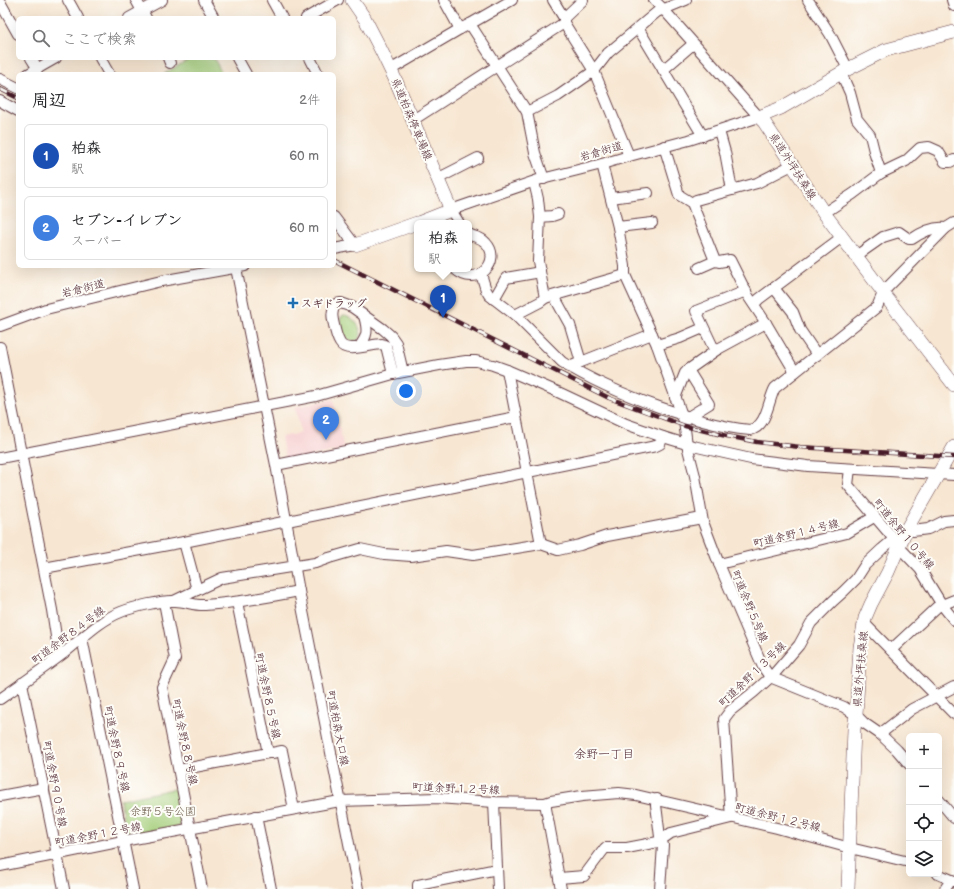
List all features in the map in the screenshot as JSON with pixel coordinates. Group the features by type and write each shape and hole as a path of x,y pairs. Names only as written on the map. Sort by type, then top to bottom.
{"main road":[{"name":"県道柏森停車場線","path":"352,0 365,19 380,48 451,210"},
{"path":"759,117 781,108 845,71 886,50 954,32"},
{"name":"県道外坪扶桑線","path":"759,117 764,122 824,213 954,386"},
{"path":"425,220 451,210"},
{"path":"355,245 414,224"},
{"name":"県道外坪扶桑線","path":"848,889 854,729 860,647 864,622 871,604 888,572 897,543 953,449"}],"street":[{"path":"68,0 77,16"},
{"path":"136,0 144,15 162,0"},
{"path":"204,0 213,16"},
{"path":"272,0 281,16"},
{"path":"310,16 338,0"},
{"path":"444,0 460,29"},
{"path":"390,70 512,0"},
{"path":"553,0 594,71 629,156"},
{"path":"412,120 498,66 564,20 583,0"},
{"path":"654,0 759,117"},
{"path":"527,112 558,96 594,71 608,54 657,12 686,0"},
{"path":"808,0 830,34 845,71 857,119 870,135 881,173"},
{"path":"952,0 954,6"},
{"path":"0,2 16,30"},
{"path":"470,24 527,112 539,180 538,199 540,217 538,261 550,297 570,326 581,362"},
{"path":"638,28 703,136"},
{"path":"664,70 693,44"},
{"path":"33,60 38,69"},
{"path":"32,72 53,60"},
{"path":"101,60 107,72"},
{"path":"238,60 245,72"},
{"path":"311,60 317,72"},
{"path":"0,79 11,84"},
{"path":"0,101 16,109"},
{"name":"岩倉街道","path":"451,210 539,180 703,136 759,117"},
{"path":"719,131 725,152 732,190"},
{"path":"664,146 679,195 692,203 714,261"},
{"path":"824,213 881,173 906,161 920,148 929,147 938,151 944,162 954,160"},
{"path":"438,179 478,158"},
{"path":"515,315 550,297 624,275 625,266 618,227 602,164"},
{"path":"692,203 696,200 757,183 792,165"},
{"path":"611,198 648,193"},
{"path":"451,210 454,220"},
{"path":"451,210 457,220"},
{"path":"540,217 558,214"},
{"path":"336,220 355,245 336,248"},
{"path":"618,227 652,223"},
{"path":"856,256 883,237 899,232 908,239 912,239 933,228 950,225"},
{"path":"481,274 489,295 515,315 562,362 569,367 625,394 685,416 714,424 753,430 764,418 775,388 877,307 883,293 950,225"},
{"path":"459,272 466,276 477,275 485,271 489,266 491,259 490,248 479,237 472,236"},
{"path":"754,304 842,237"},
{"path":"699,268 714,261 719,262 730,260 748,296 795,372"},
{"name":"岩倉街道","path":"0,326 46,309 221,268"},
{"name":"町道柏森大口線","path":"240,268 294,568 358,889"},
{"path":"494,299 506,278 535,273 540,270"},
{"name":"町道余野５号線","path":"624,275 652,334 675,398 685,416 684,421 687,445 695,476 703,520 763,667 770,677"},
{"path":"774,288 792,312 800,330 817,355"},
{"path":"718,349 713,347 696,311 746,291"},
{"path":"393,374 386,346 382,344 359,348 345,348 340,344 333,323 332,312 336,304 341,303 352,307 391,336 396,343 403,372"},
{"path":"359,348 364,342 367,334 368,327 364,316"},
{"path":"675,398 685,373 688,370 718,349 766,323"},
{"path":"657,346 703,328"},
{"path":"569,367 652,334"},
{"path":"0,347 60,656"},
{"path":"0,458 316,396 393,374 439,365 476,362 493,365 507,370 619,421 687,445 771,462 850,469 954,475"},
{"path":"507,370 541,544"},
{"path":"685,416 708,404 688,370"},
{"path":"276,465 516,417"},
{"path":"44,568 184,542 656,446 660,444 663,437"},
{"name":"町道余野１０号線","path":"850,469 848,485 920,569 942,605 954,620"},
{"name":"町道余野１４号線","path":"720,564 847,533 874,517"},
{"path":"169,601 222,578 294,568 360,549 384,554 411,556 446,551 474,555 541,544 558,550 580,545 607,536 703,520"},
{"path":"906,530 914,532 954,520"},
{"path":"184,542 197,590"},
{"name":"町道余野１３号線","path":"731,818 724,719 730,711 770,677 799,645 811,623 856,579 865,565 882,549 897,543"},
{"name":"町道余野８４号線","path":"0,699 60,656 108,618 122,612 169,601 202,605 237,602 299,591"},
{"path":"891,650 937,607 954,600"},
{"name":"町道余野８８号線","path":"169,601 175,659 162,687 202,889"},
{"name":"町道余野８５号線","path":"179,770 268,752 237,602"},
{"path":"864,622 954,714"},
{"name":"町道余野８９号線","path":"82,638 133,889"},
{"path":"770,677 844,707 880,734 906,760"},
{"name":"町道余野９０号線","path":"22,683 64,889"},
{"path":"880,734 912,709 954,688"},
{"path":"268,752 272,753 282,751 294,809"},
{"path":"0,796 44,788"},
{"name":"町道余野１２号線","path":"0,866 190,828 340,801 437,798 494,802 545,803 582,796 619,793 657,799 906,861"},
{"path":"657,799 656,805 663,845 660,889"},
{"path":"494,802 498,889"},
{"path":"545,803 561,889"},
{"path":"942,804 954,818"},
{"path":"256,816 271,889"},
{"path":"559,878 584,876 605,848 627,848 658,842 671,833 731,818"},
{"path":"418,889 418,885 497,869"},
{"path":"942,876 953,880 944,889"}],"shaded area":[{"path":"333,399 344,449 286,461 281,437 301,433 295,407"}],"green space":[{"path":"188,60 215,60 221,72 167,72"},
{"path":"343,315 352,319 359,328 361,333 357,340 350,341 344,336 340,319"},
{"name":"余野５号公園","path":"178,788 185,822 181,826 130,836 126,833 120,800"}],"railway":[{"path":"0,89 16,97"},
{"path":"336,261 609,398 685,426 757,442 800,447 954,457"}],"place":[{"name":"スギドラッグ","path":"293,303"},
{"name":"柏森","path":"443,318"},
{"name":"セブン-イレブン","path":"326,440"}],"district":[{"name":"余野一丁目","path":"604,754"}]}
